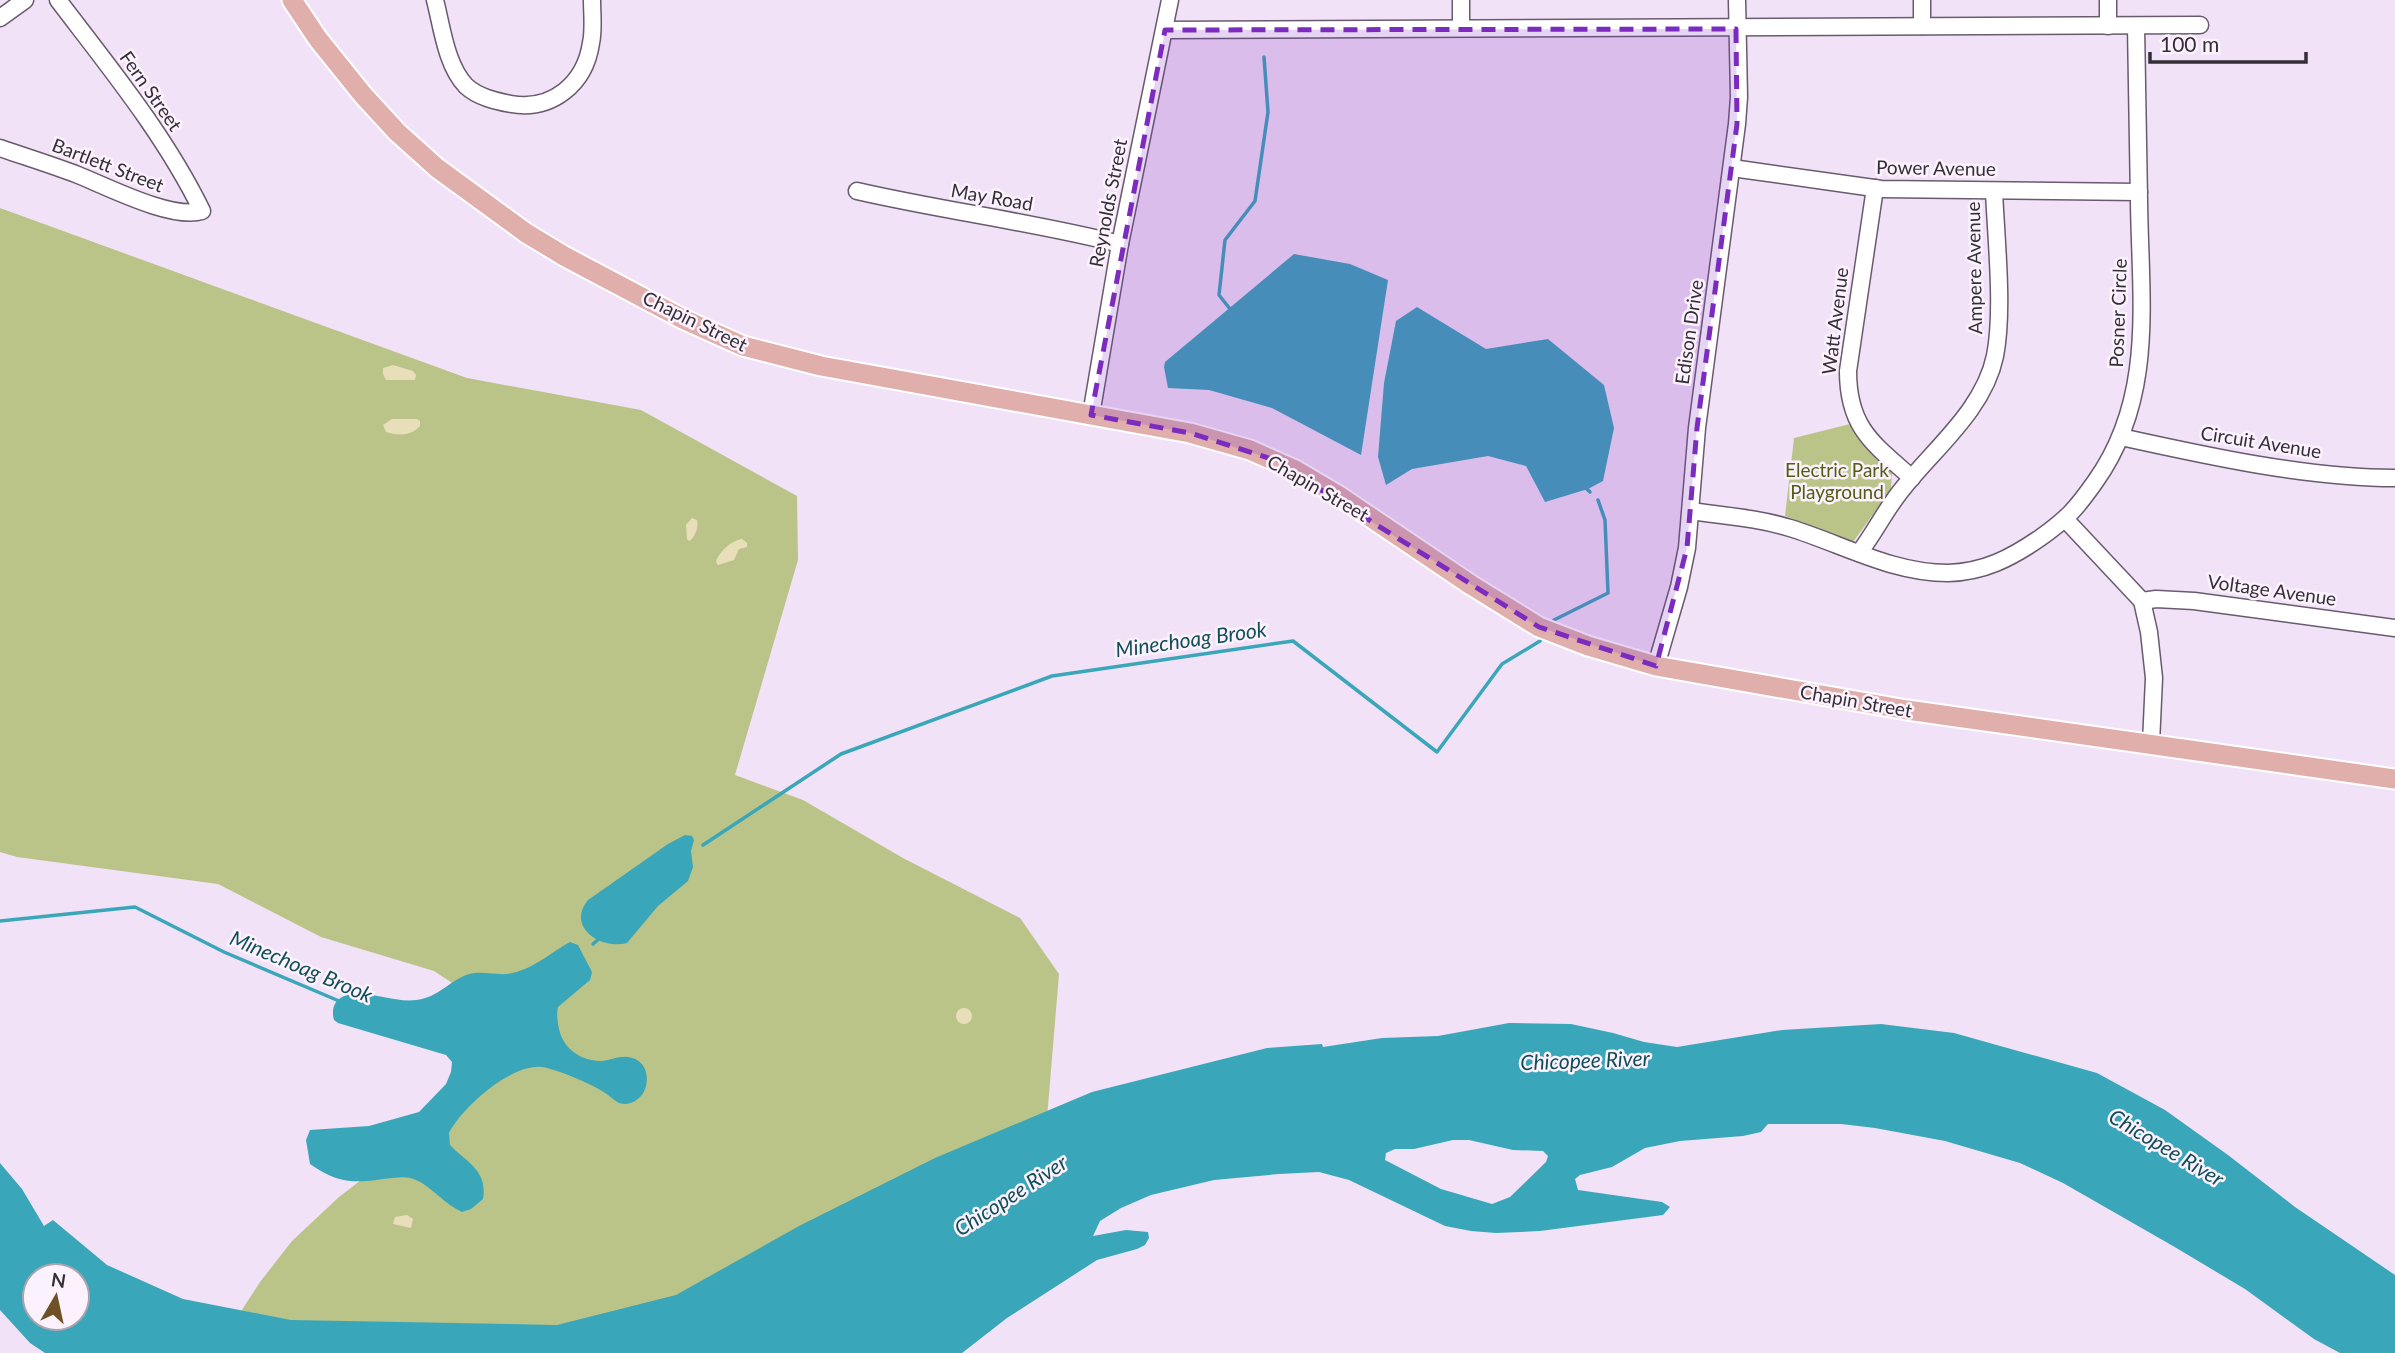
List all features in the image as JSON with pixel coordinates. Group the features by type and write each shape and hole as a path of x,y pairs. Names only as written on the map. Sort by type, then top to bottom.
{"main road":[{"name":"Chapin Street","path":"292,0 363,95 397,132 437,168 526,233 683,319 743,346 821,366 1190,433 1238,445 1272,458 1339,496 1471,585 1546,630 1588,646 1656,666 1907,710 2395,779"}],"street":[{"path":"0,18 25,0"},
{"name":"Fern Street","path":"58,0 106,62 180,170 202,211"},
{"path":"435,0 451,58 457,74 466,86 490,99 521,106 550,101 571,87 587,58 592,42 592,0"},
{"name":"Reynolds Street","path":"1091,415 1120,244 1170,0"},
{"path":"1461,0 1461,27"},
{"name":"Edison Drive","path":"1656,666 1679,587 1687,548 1697,428 1739,96 1737,0"},
{"path":"1922,0 1922,26"},
{"path":"2108,26 2109,0"},
{"path":"1165,30 2200,25"},
{"name":"Posner Circle","path":"1691,511 1768,522 1888,564 1946,573 1975,570 2011,557 2066,520 2078,507 2105,468 2131,413 2141,355 2136,26"},
{"name":"Bartlett Street","path":"0,148 160,208 193,213 202,211"},
{"name":"Power Avenue","path":"1732,168 1875,188 2139,192"},
{"name":"Watt Avenue","path":"1875,188 1848,371 1848,389 1857,424 1912,478"},
{"name":"May Road","path":"857,191 1120,244"},
{"name":"Ampere Avenue","path":"1859,553 1902,488 1975,402 1991,370 1995,357 1998,300 1994,191"},
{"name":"Circuit Avenue","path":"2121,437 2204,455 2356,477 2395,478"},
{"path":"2066,520 2142,601 2149,632 2154,678 2151,743"},
{"name":"Voltage Avenue","path":"2142,601 2194,601 2395,628"}],"highlighted area":[{"path":"1736,29 1737,124 1697,428 1687,548 1656,666 1539,627 1272,459 1190,433 1091,415 1165,30"}],"green space":[{"path":"0,208 467,378 641,410 797,496 798,560 735,775 803,800 903,858 1020,918 1059,974 1047,1118 613,1331 234,1322 260,1282 292,1241 339,1197 438,1121 493,1010 434,971 321,937 218,884 17,857 0,852"},
{"name":"Electric Park Playground","path":"1850,424 1892,471 1891,490 1853,542 1785,516 1794,438"}],"sand":[{"path":"393,365 413,371 415,380 386,380 383,368"},
{"path":"392,419 417,419 420,426 413,432 404,434 386,432 383,425"},
{"path":"692,518 697,520 697,525 695,535 689,541 686,525"},
{"path":"742,539 747,543 747,547 739,549 734,560 718,565 717,558 722,551"},
{"path":"964,1008 972,1016 964,1024 956,1016"},
{"path":"407,1215 413,1219 411,1228 393,1224 395,1217"}],"water":[{"path":"1294,254 1350,264 1388,280 1361,455 1272,408 1209,390 1168,388 1165,362"},
{"path":"1417,307 1486,349 1548,339 1604,385 1614,428 1603,481 1588,489 1545,502 1526,466 1488,456 1412,469 1386,485 1378,457 1384,383 1396,321"},
{"path":"685,835 692,836 694,840 691,851 693,867 688,881 658,906 627,943 607,943 590,934 581,919 582,910 588,900"},
{"path":"570,942 578,945 592,972 590,980 558,1007 560,1033 571,1050 588,1059 602,1061 625,1057 639,1061 647,1078 645,1089 638,1099 627,1104 619,1103 589,1084 547,1068 534,1067 506,1077 478,1098 449,1133 450,1145 479,1174 484,1189 483,1199 471,1209 462,1212 412,1178 345,1180 328,1175 310,1164 306,1140 310,1130 369,1126 419,1112 446,1084 451,1072 452,1062 446,1055 338,1023 334,1020 333,1012 339,999 354,994 398,1000 424,999 469,974 507,974 524,969"},
{"name":"Chicopee River","path":"1509,1023 1571,1024 1644,1042 1677,1047 1782,1030 1881,1024 1954,1033 2097,1073 2165,1110 2295,1207 2395,1275 2395,1353 2340,1353 2314,1339 2245,1289 2173,1246 2063,1183 2020,1163 1945,1141 1841,1124 1768,1124 1761,1132 1743,1136 1680,1141 1645,1148 1612,1167 1580,1175 1575,1179 1578,1190 1662,1202 1670,1207 1663,1215 1540,1231 1496,1233 1445,1226 1349,1180 1319,1172 1214,1180 1151,1195 1100,1221 1093,1236 1126,1230 1148,1232 1149,1238 1145,1245 1097,1260 1007,1318 962,1353 45,1353 30,1343 0,1310 0,1163 22,1189 44,1226 53,1220 107,1265 183,1299 291,1320 557,1325 676,1295 799,1226 935,1158 1092,1092 1267,1048 1322,1044 1323,1047 1382,1038 1438,1036","holes":["1453,1140 1469,1140 1513,1150 1543,1151 1548,1156 1546,1162 1510,1197 1492,1204 1441,1189 1385,1160 1386,1153 1395,1149 1414,1149"]}],"waterway":[{"name":"Minechoag Brook","path":"1230,309 1219,295 1225,240 1255,201 1268,112 1264,57"},
{"name":"Minechoag Brook","path":"1584,486 1590,492"},
{"name":"Minechoag Brook","path":"1551,623 1608,593 1605,520 1598,500"},
{"name":"Minechoag Brook","path":"703,845 841,754 1052,676 1293,641 1437,752 1502,664 1544,636"},
{"name":"Minechoag Brook","path":"0,921 135,907 224,952 339,1001"},
{"name":"Minechoag Brook","path":"593,944 600,938"}]}
